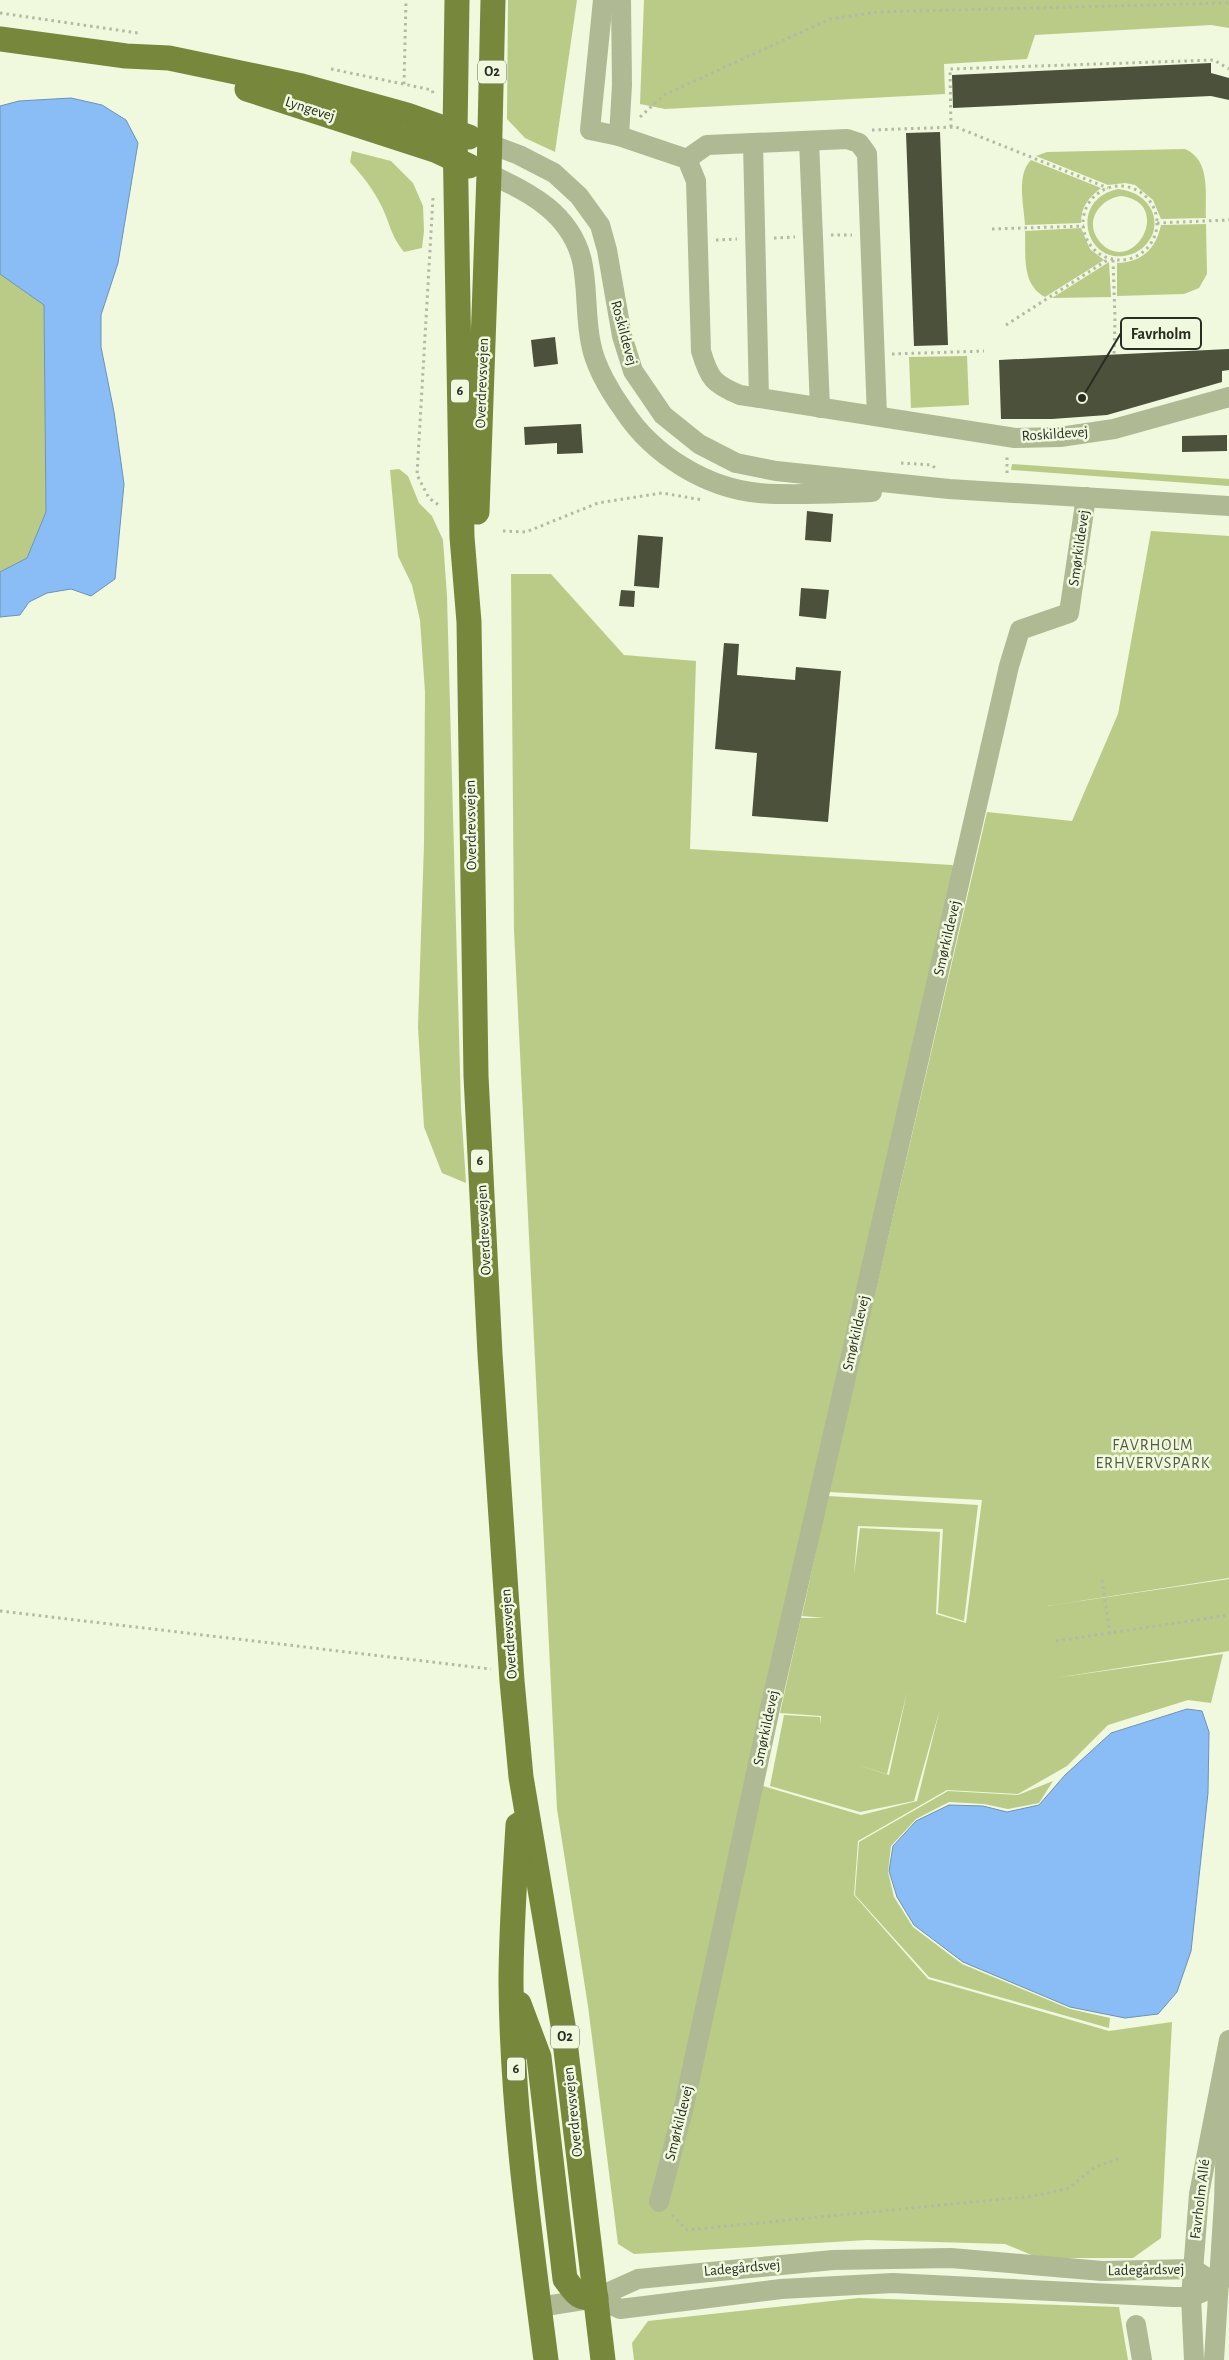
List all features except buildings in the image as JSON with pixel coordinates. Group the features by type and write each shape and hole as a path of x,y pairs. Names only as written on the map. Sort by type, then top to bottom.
{"main road":[{"path":"457,0 462,134 472,167"},
{"path":"462,134 472,0"},
{"name":"O2","path":"462,134 493,0"},
{"name":"Lyngevej","path":"0,39 126,56 169,58 302,86 462,134"},
{"name":"Lyngevej","path":"126,56 316,110 435,150 472,167"},
{"name":"Overdrevsvejen","path":"462,134 472,167 474,354 481,418 476,539 468,622"},
{"name":"Overdrevsvejen","path":"472,167 462,537 468,622 476,1076 490,1354 520,1777 563,2025 603,2360"},
{"name":"Overdrevsvejen","path":"520,1777 511,1984 523,2170 546,2360"},
{"path":"511,1984 539,2057 565,2279 582,2299 596,2298"}],"street":[{"path":"604,0 590,130 619,136 687,159 707,145 809,140 847,139 859,143 868,154 877,416"},
{"path":"619,136 622,85 621,0"},
{"name":"Roskildevej","path":"462,134 519,155 554,173 579,196 600,226 607,250 622,336 633,371 663,415 699,444 736,463 776,471 949,490"},
{"path":"809,140 820,408"},
{"path":"753,143 759,398"},
{"name":"Roskildevej","path":"687,159 696,181 701,351 706,371 718,386 740,396 1008,436 1060,437 1114,428 1229,397"},
{"name":"Roskildevej","path":"472,167 517,186 542,202 564,221 582,260 591,345 606,383 636,430 667,457 713,482 757,492 811,494 949,490 1227,506"},
{"path":"606,383 633,371"},
{"name":"Smørkildevej","path":"660,2202 684,2106 769,1713 1009,666 1020,630 1069,613 1086,498"},
{"name":"Favrholm Allé","path":"1194,2360 1191,2297 1199,2194 1229,2040"},
{"name":"Favrholm Allé","path":"1214,2360 1229,2059"},
{"name":"Ladegårdsvej","path":"596,2298 638,2279 833,2260 951,2258 1102,2271 1193,2269 1218,2285"},
{"name":"Ladegårdsvej","path":"596,2298 620,2309 704,2297 781,2289 893,2283 1191,2297 1218,2285"},
{"path":"539,2307 596,2298"},
{"path":"1136,2325 1142,2360"}],"path":[{"path":"404,84 406,0"},
{"path":"619,136 664,95 830,19 878,12 1229,3"},
{"path":"951,127 950,69 1214,60 1229,69"},
{"path":"432,90 462,134"},
{"path":"956,127 1108,188"},
{"path":"1006,325 1111,260 1130,258 1144,251 1154,239 1157,223 1156,212 1150,201 1142,193 1126,186 1108,188 1098,194 1089,203 1085,214 1084,226 1088,240 1097,251 1111,260"},
{"path":"433,190 417,474 429,498 441,506"},
{"path":"1157,223 1229,220"},
{"path":"992,229 1084,226"},
{"path":"698,240 870,234"},
{"path":"1111,260 1116,318 1114,355"},
{"path":"875,354 984,351"},
{"path":"1007,492 1008,436"},
{"path":"1102,1580 1110,1634"},
{"path":"0,1611 511,1671"},
{"path":"1056,1641 1229,1615"},
{"path":"660,2202 687,2230 1034,2196 1069,2188 1095,2167 1118,2158"}],"green space":[{"path":"508,0 577,0 555,152 525,138 507,119"},
{"path":"644,0 1229,0 1229,28 1211,25 1035,35 1027,59 944,64 945,94 665,109 640,104"},
{"path":"1185,149 1193,154 1203,169 1206,189 1206,218 1161,219 1153,200 1135,185 1125,183 1108,185 1036,156 1047,152"},
{"path":"352,151 391,161 413,183 423,206 424,231 422,248 404,252 399,246 375,195 350,162"},
{"path":"1031,160 1101,188 1086,203 1082,212 1081,223 1025,225 1022,182 1026,166"},
{"path":"1118,189 1126,190 1141,197 1147,203 1154,216 1154,224 1153,233 1142,249 1132,254 1116,256 1104,252 1094,243 1089,232 1088,219 1092,206 1102,196","holes":["1121,196 1137,202 1145,211 1147,224 1143,236 1135,246 1124,251 1112,251 1099,241 1095,234 1093,226 1096,212 1106,202"]},
{"path":"1206,224 1207,274 1199,288 1184,294 1117,296 1117,263 1134,260 1146,253 1156,241 1161,225"},
{"path":"1081,228 1090,249 1104,260 1045,297 1037,291 1028,277 1025,259 1025,231"},
{"path":"1109,262 1111,297 1052,298"},
{"path":"0,274 44,305 46,512 27,558 0,572"},
{"path":"967,356 969,405 911,408 909,357"},
{"path":"1012,464 1229,479 1229,486 1011,470"},
{"path":"399,469 408,476 419,503 432,516 443,540 447,596 461,1108 466,1183 442,1173 424,1127 418,1027 424,844 425,692 420,620 412,585 398,556 390,470"},
{"path":"1151,531 1229,536 1229,1578 1047,1606 1229,1579 1229,1651 1055,1678 1223,1654 1211,1703 1188,1700 1108,1725 1067,1766 1018,1794 947,1790 858,1841 854,1895 928,1979 1109,2031 1172,2022 1161,2238 1133,2258 1039,2258 1005,2244 867,2240 634,2254 618,2244 588,2006 557,1809 514,930 511,574 551,574 624,655 696,661 690,849 952,865 969,874 825,1490 763,1786 861,1815 917,1801 940,1709 914,1801 860,1812 770,1786 784,1715 820,1717 820,1725 821,1716 780,1713 801,1618 824,1618 802,1616 828,1496 978,1505 964,1621 938,1613 943,1529 858,1526 854,1575 860,1528 940,1532 936,1614 966,1623 982,1500 829,1492 987,812 1072,821 1118,714","holes":["907,1692 889,1775 857,1765 887,1774"]},
{"path":"1053,1781 1039,1803 1008,1809 984,1804 949,1802 916,1819 891,1846 888,1872 894,1897 913,1927 962,1964 1070,2009 1110,2018 1109,2028 929,1977 855,1895 859,1842 948,1791 1018,1795"},
{"path":"859,2298 1119,2307 1128,2360 634,2360 632,2343 648,2321"}],"water":[{"path":"71,98 102,105 126,120 138,143 118,263 101,315 101,347 114,412 124,484 115,579 91,596 71,589 47,593 29,602 20,615 0,617 0,572 27,558 46,512 44,305 0,274 0,106 19,101"},
{"path":"1187,1709 1202,1711 1209,1732 1208,1793 1191,1951 1177,1992 1158,2014 1125,2018 1070,2007 963,1962 914,1925 897,1897 889,1871 893,1846 916,1821 949,1805 983,1806 1007,1812 1039,1805 1065,1775 1111,1733"}],"place":[{"name":"Favrholm","path":"1082,398"}],"district":[{"name":"FAVRHOLM ERHVERVSPARK","path":"1153,1454"}]}
